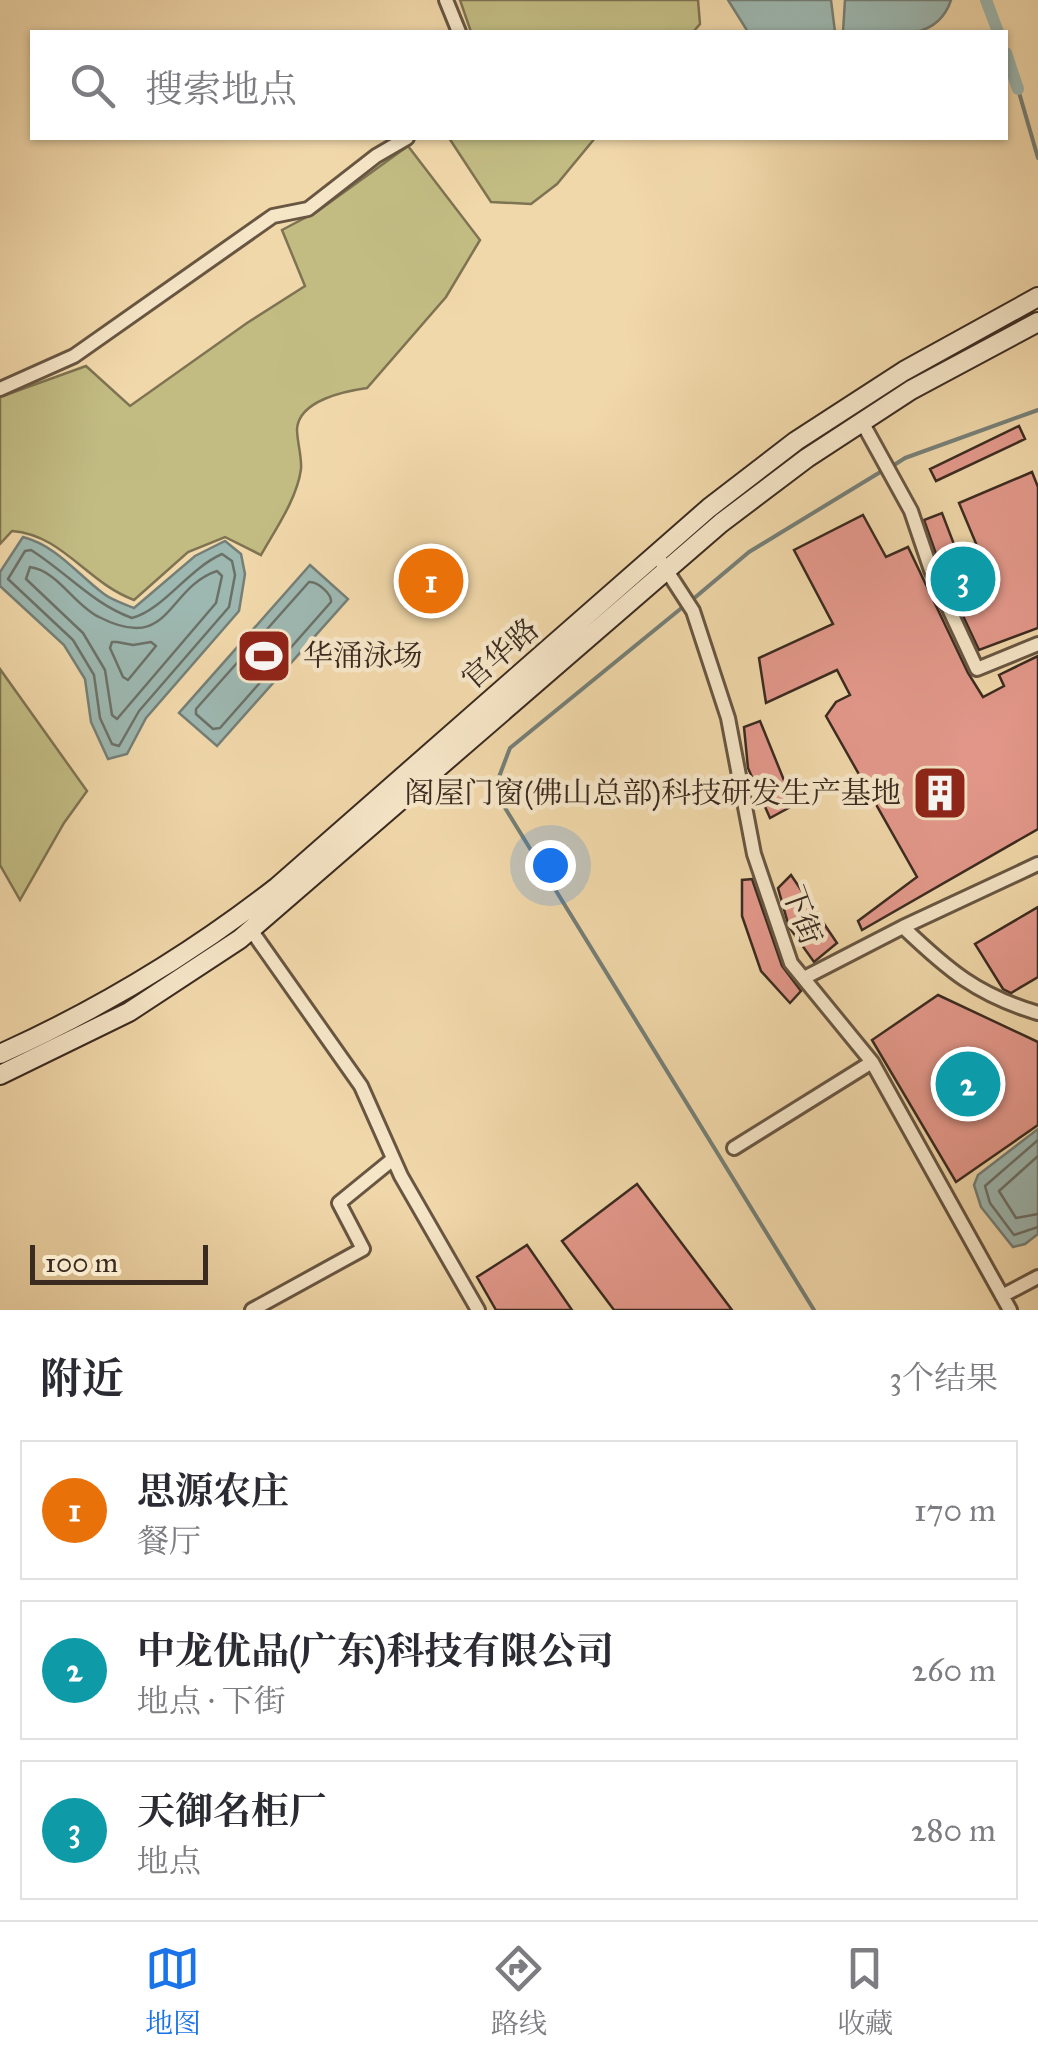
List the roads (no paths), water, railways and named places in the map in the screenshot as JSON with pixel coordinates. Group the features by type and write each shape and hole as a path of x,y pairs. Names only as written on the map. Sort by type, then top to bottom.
{"main road":[{"name":"官华路","path":"0,1054 123,993 230,924 708,508 796,441 904,371 1038,298"},
{"name":"官华路","path":"0,1075 130,1012 251,930 721,524 807,458 934,376 1038,322"}],"street":[{"path":"446,0 458,30"},
{"path":"0,389 74,356 273,216 308,209 376,156 404,140"},
{"path":"862,422 911,511 930,570 977,669 1038,644"},
{"name":"下街","path":"656,554 693,612 728,718 754,854 792,963 872,1062 1010,1310"},
{"path":"804,978 1038,864"},
{"path":"904,927 950,971 1000,1002 1038,1013"},
{"path":"251,930 361,1086 393,1159 478,1310"},
{"path":"734,1148 872,1062"},
{"path":"252,1310 363,1249 340,1203 393,1159"},
{"path":"1002,1296 1038,1278"}],"water":[{"path":"728,0 831,0 835,30 747,30"},
{"path":"845,0 951,0 944,15 923,30 843,30"},
{"path":"23,537 56,554 107,596 134,608 195,556 225,541 241,554 245,574 239,611 146,718 127,754 108,759 91,722 85,679 64,645 0,586 0,572"},
{"name":"华涌泳场","path":"310,565 348,599 217,746 179,713"},
{"path":"1038,1129 1038,1234 1013,1247 981,1207 974,1185 978,1175"}],"waterway":[{"path":"986,0 997,30"},
{"path":"1008,59 1018,89"},
{"path":"1018,89 1038,158"},
{"path":"891,467 905,458 1038,410"},
{"path":"692,600 749,552 882,471"},
{"path":"684,606 510,748 494,790 814,1310"}],"place":[{"name":"天御名柜厂","path":"963,579"},
{"name":"思源农庄","path":"431,581"},
{"name":"华涌泳场","path":"264,656"},
{"name":"阁屋门窗(佛山总部)科技研发生产基地","path":"940,793"},
{"name":"中龙优品(广东)科技有限公司","path":"968,1084"}]}
